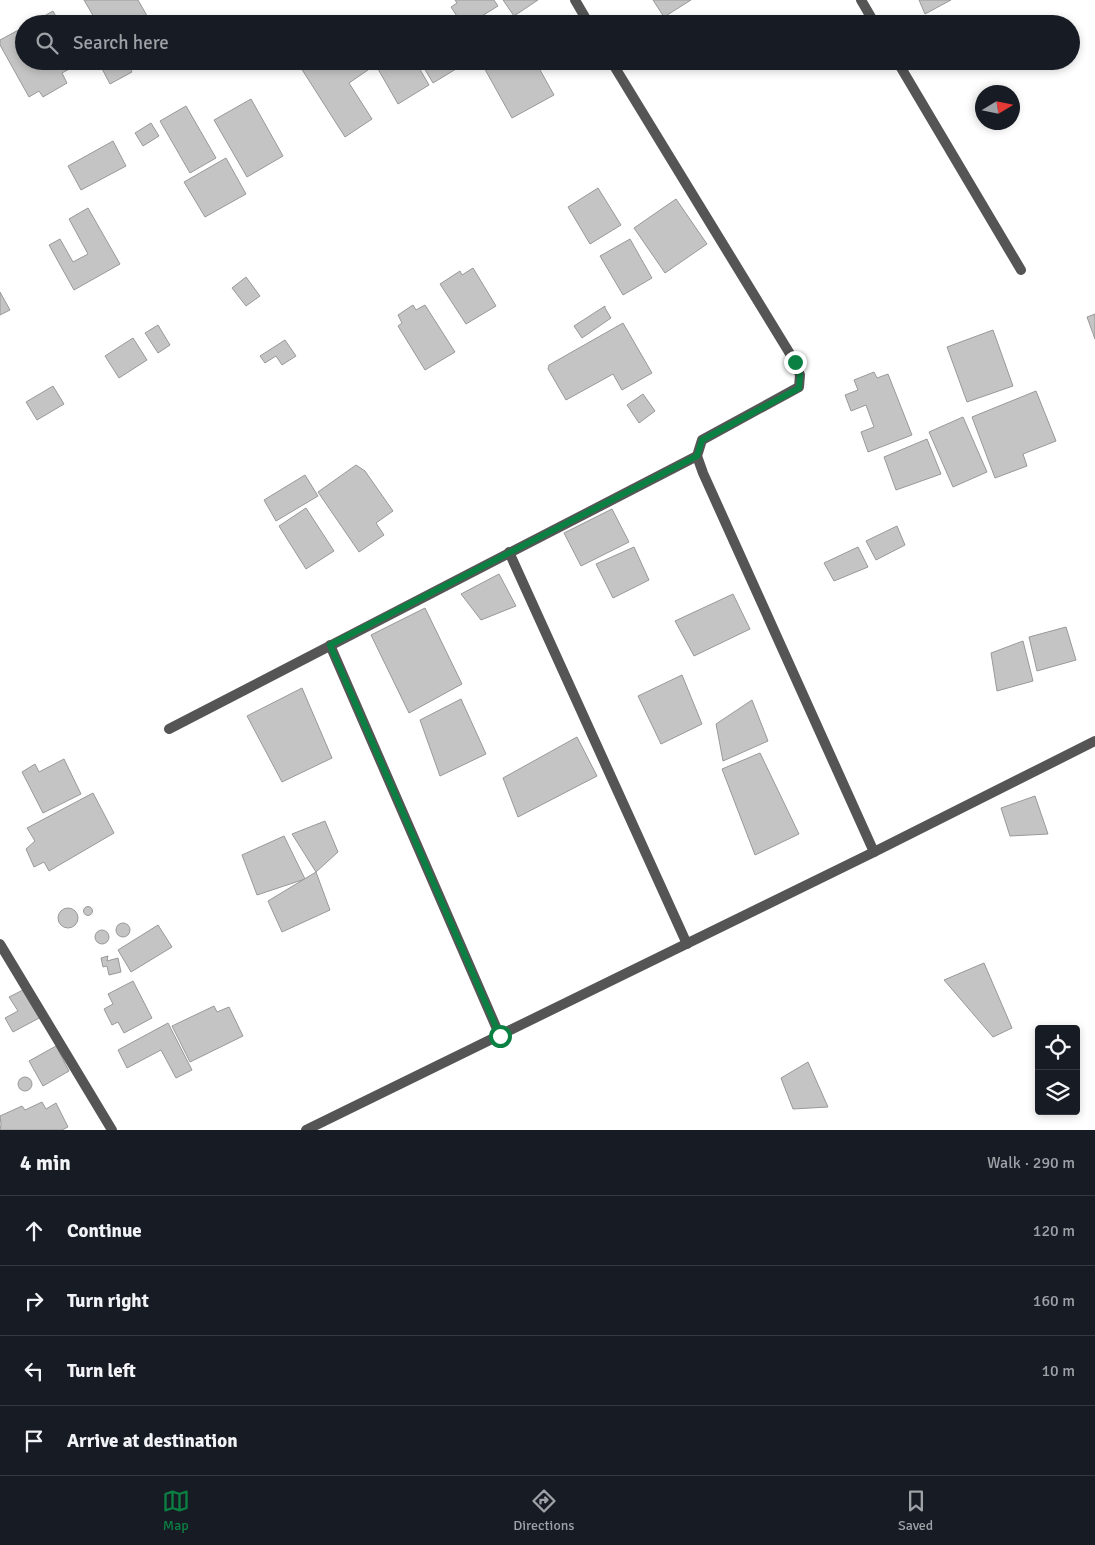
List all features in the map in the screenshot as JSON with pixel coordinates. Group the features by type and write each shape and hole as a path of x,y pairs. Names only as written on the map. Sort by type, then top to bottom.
{"street":[{"path":"574,0 583,15"},
{"path":"861,0 870,15"},
{"path":"617,70 795,362 800,375 799,388 702,440 697,456 874,852"},
{"path":"902,70 1020,270"},
{"path":"169,729 697,456"},
{"path":"510,552 687,944"},
{"path":"330,645 500,1036"},
{"path":"306,1130 874,852 1095,741"},
{"path":"0,944 112,1130"}],"building":[{"path":"84,0 138,0 147,15 93,15"},
{"path":"455,0 494,0 498,6 484,15 456,15 451,7 457,3"},
{"path":"503,0 538,0 516,15 513,15"},
{"path":"653,0 691,0 667,15 663,15"},
{"path":"919,0 951,0 925,14"},
{"path":"53,11 55,15 46,15"},
{"path":"15,32 15,70 67,70 62,73 67,83 43,97 39,91 29,97 0,45 0,40"},
{"path":"103,70 131,70 132,72 110,84"},
{"path":"302,70 368,70 349,83 372,119 345,137"},
{"path":"379,70 420,70 429,85 398,104"},
{"path":"425,70 454,70 433,83"},
{"path":"485,70 540,70 554,95 512,118"},
{"path":"251,99 283,156 247,177 214,120"},
{"path":"186,106 216,158 190,173 160,121"},
{"path":"151,123 159,136 143,146 135,133"},
{"path":"113,141 126,166 81,190 68,166"},
{"path":"226,158 246,194 205,217 184,182"},
{"path":"598,188 621,225 590,244 568,207"},
{"path":"676,199 707,244 665,273 634,228"},
{"path":"88,208 120,264 74,290 49,245 60,239 73,262 88,254 69,219"},
{"path":"630,239 652,278 623,295 600,256"},
{"path":"473,268 496,306 466,324 440,284 460,271 462,275"},
{"path":"246,277 260,296 246,306 232,288"},
{"path":"0,292 10,310 0,315"},
{"path":"413,305 416,310 425,305 455,352 425,370 398,326 402,323 398,315"},
{"path":"605,306 611,318 582,338 574,326"},
{"path":"1095,314 1095,339 1087,317"},
{"path":"623,323 652,373 622,390 613,374 566,400 548,369 549,365"},
{"path":"158,325 170,345 158,353 145,333"},
{"path":"993,330 1013,386 967,402 947,347"},
{"path":"133,338 147,360 119,378 105,356"},
{"path":"285,340 296,356 282,365 276,356 265,363 260,356"},
{"path":"874,372 877,378 888,374 912,435 868,452 861,432 874,427 866,405 851,411 845,395 858,390 854,380"},
{"path":"53,386 64,404 37,420 26,402"},
{"path":"1036,391 1056,441 1023,454 1027,466 995,478 972,417"},
{"path":"643,394 655,411 639,423 627,405"},
{"path":"963,417 987,472 953,487 929,432"},
{"path":"927,439 941,474 896,490 884,457"},
{"path":"356,465 365,471 393,511 376,523 384,535 359,552 318,492"},
{"path":"305,475 318,496 276,521 264,500"},
{"path":"306,508 334,551 306,569 279,526"},
{"path":"612,509 629,542 581,566 564,533"},
{"path":"897,526 905,545 876,560 866,541"},
{"path":"634,547 649,580 613,598 596,564"},
{"path":"858,547 868,567 834,581 824,563"},
{"path":"499,574 516,606 481,620 461,594"},
{"path":"733,594 750,629 694,656 675,621"},
{"path":"425,608 462,684 409,713 371,635"},
{"path":"1066,627 1076,660 1037,671 1029,637"},
{"path":"1023,641 1033,681 997,691 991,653"},
{"path":"682,675 702,724 661,744 638,696"},
{"path":"302,688 332,758 282,782 247,716"},
{"path":"461,699 486,754 440,776 420,720"},
{"path":"752,700 768,741 723,761 716,724"},
{"path":"577,737 597,776 518,817 503,778"},
{"path":"760,753 799,834 755,855 722,769"},
{"path":"64,759 81,794 43,813 22,772 35,764 39,772"},
{"path":"93,793 114,833 49,871 44,862 34,867 26,849 35,841 27,828"},
{"path":"1035,796 1048,834 1010,836 1001,808"},
{"path":"325,821 338,852 316,872 292,834"},
{"path":"284,836 305,879 257,895 242,855"},
{"path":"316,872 330,910 282,932 268,901"},
{"path":"88,906 93,911 88,916 83,911"},
{"path":"68,908 75,911 78,918 75,925 68,928 61,925 58,918 61,911"},
{"path":"123,923 128,925 130,930 128,935 123,937 118,935 116,930 118,925"},
{"path":"158,925 172,947 131,972 118,950"},
{"path":"102,930 107,932 109,937 107,942 102,944 97,942 95,937 97,932"},
{"path":"108,956 107,961 118,958 121,972 109,975 107,966 103,967 101,958"},
{"path":"984,963 1012,1028 993,1037 944,980"},
{"path":"133,981 152,1018 124,1033 118,1022 112,1025 104,1009 113,1004 108,994"},
{"path":"25,989 41,1017 13,1032 5,1018 18,1011 9,997"},
{"path":"214,1006 217,1012 229,1007 243,1036 190,1062 172,1026"},
{"path":"168,1023 192,1070 176,1078 161,1050 127,1068 118,1050"},
{"path":"56,1046 69,1071 43,1086 29,1061"},
{"path":"808,1062 828,1107 793,1109 781,1078"},
{"path":"25,1077 30,1079 32,1084 30,1089 25,1091 20,1089 18,1084 20,1079"},
{"path":"42,1102 46,1109 56,1103 68,1127 62,1130 0,1130 0,1116 22,1106 25,1110"}],"route":[{"path":"500,1036 330,645 697,456 702,440 799,388 800,375 795,362"}]}
